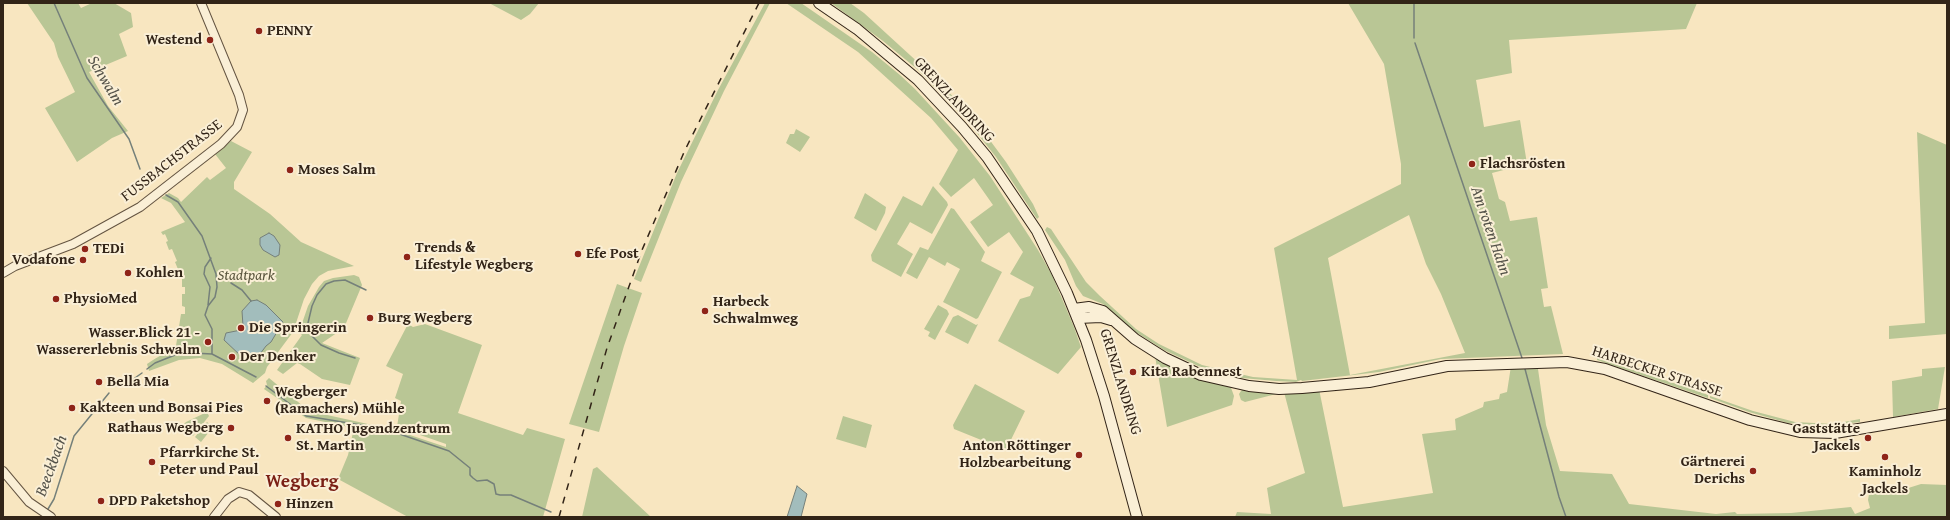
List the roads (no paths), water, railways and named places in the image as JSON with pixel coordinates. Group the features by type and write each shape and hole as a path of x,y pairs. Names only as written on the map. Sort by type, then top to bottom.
{"main road":[{"name":"GRENZLANDRING","path":"819,3 857,29 918,80 962,127 1010,189 1042,241 1079,313 1112,402 1142,517"},
{"name":"GRENZLANDRING","path":"1079,313 1101,384 1137,517"},
{"name":"HARBECKER STRASSE","path":"1079,313 1102,316 1112,320 1135,339 1166,358 1201,375 1236,384 1265,388 1302,388 1369,382 1453,365 1567,362 1605,369 1750,420 1800,432 1835,433 1947,414"}],"street":[{"name":"FUSSBACHSTRASSE","path":"3,273 15,266 69,246 127,214 159,193 233,134 240,123 243,110 239,94 201,3"},
{"path":"3,471 29,502 51,517"},
{"path":"214,517 228,499 239,492 249,495 276,517"}],"water":[{"path":"269,233 274,236 280,245 279,255 275,257 263,250 260,245 260,238"},
{"path":"257,300 266,305 283,322 271,342 266,346 254,362 242,357 224,340 226,333 241,330 243,326 242,311 251,301"},
{"path":"797,486 807,494 801,517 787,517"}],"waterway":[{"name":"Schwalm","path":"54,3 87,78 129,139 140,169"},
{"name":"Am roten Hahn","path":"1414,3 1414,38"},
{"name":"Am roten Hahn","path":"1415,43 1522,358"},
{"name":"Schwalm","path":"166,195 178,202 202,236 216,274 217,287 215,297 208,306 205,315 212,329 212,354 256,377"},
{"name":"Schwalm","path":"208,305 210,287 204,274 205,267 211,258"},
{"path":"355,358 321,345 311,335 308,323 312,306 317,295 326,284 334,281 345,280 366,290"},
{"path":"231,283 242,290 251,301"},
{"name":"Beeckbach","path":"147,369 155,363 175,355 193,353 212,354"},
{"name":"Am roten Hahn","path":"1525,369 1559,497 1566,517"},
{"name":"Beeckbach","path":"115,386 132,380 142,373"},
{"name":"Schwalm","path":"266,386 306,416 385,429 449,451 470,468 470,475 477,481 487,480 494,484 496,494 511,495 551,512"},
{"name":"Beeckbach","path":"48,509 54,499 74,436 109,393"}],"railway":[{"path":"559,517 607,348 642,250 685,150 759,3"}],"place":[{"name":"PENNY","path":"259,31"},
{"name":"Westend","path":"210,40"},
{"name":"Flachsrösten","path":"1472,164"},
{"name":"Moses Salm","path":"290,170"},
{"name":"TEDi","path":"85,249"},
{"name":"Efe Post","path":"578,254"},
{"name":"Trends & Lifestyle Wegberg","path":"407,257"},
{"name":"Vodafone","path":"83,260"},
{"name":"Kohlen","path":"128,273"},
{"name":"PhysioMed","path":"56,299"},
{"name":"Harbeck Schwalmweg","path":"705,311"},
{"name":"Burg Wegberg","path":"370,318"},
{"name":"Die Springerin","path":"241,328"},
{"name":"Wasser.Blick 21 - Wassererlebnis Schwalm","path":"208,342"},
{"name":"Der Denker","path":"232,357"},
{"name":"Kita Rabennest","path":"1133,372"},
{"name":"Bella Mia","path":"99,382"},
{"name":"Wegberger (Ramachers) Mühle","path":"267,401"},
{"name":"Kakteen und Bonsai Pies","path":"72,408"},
{"name":"Rathaus Wegberg","path":"231,428"},
{"name":"KATHO Jugendzentrum St. Martin","path":"288,438"},
{"name":"Gaststätte Jackels","path":"1868,438"},
{"name":"Anton Röttinger Holzbearbeitung","path":"1079,455"},
{"name":"Kaminholz Jackels","path":"1885,457"},
{"name":"Pfarrkirche St. Peter und Paul","path":"152,462"},
{"name":"Gärtnerei Derichs","path":"1753,471"},
{"name":"DPD Paketshop","path":"101,501"},
{"name":"Hinzen","path":"278,504"}],"district":[{"name":"Wegberg","path":"302,482"}],"park label":[{"name":"Stadtpark","path":"246,276"}]}
